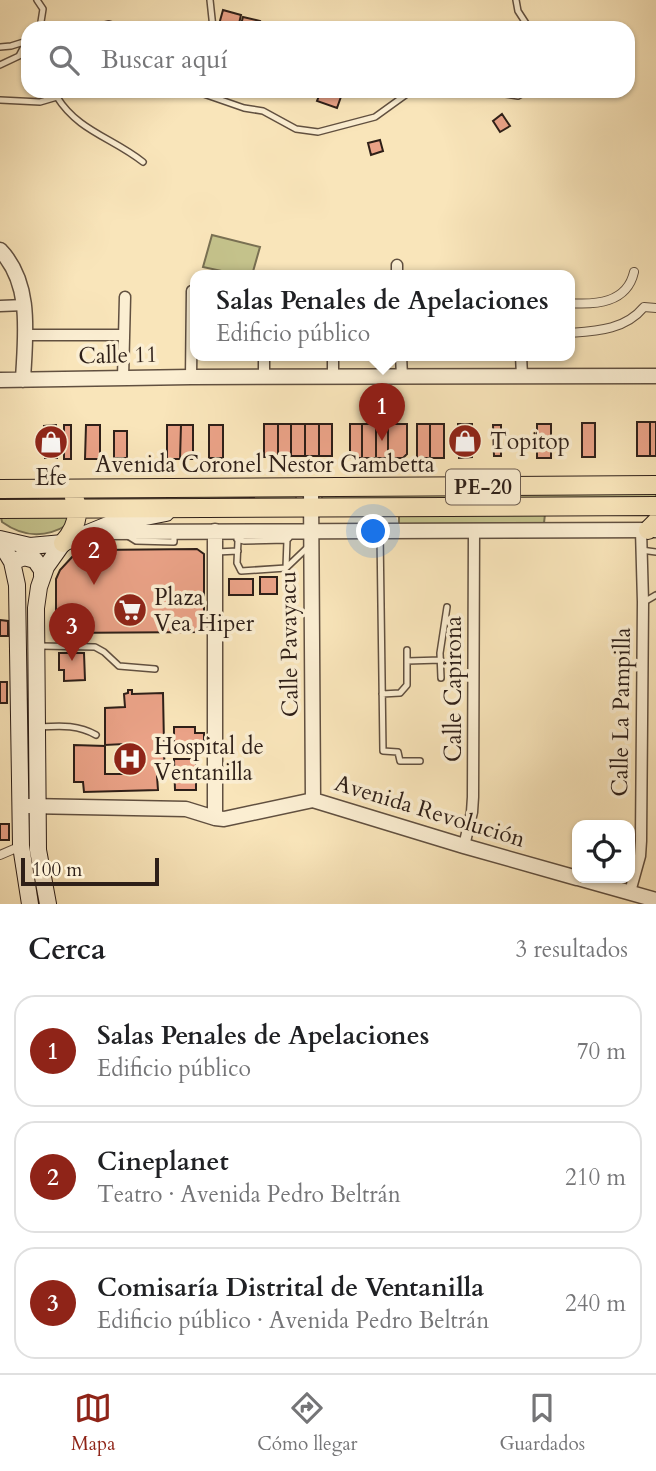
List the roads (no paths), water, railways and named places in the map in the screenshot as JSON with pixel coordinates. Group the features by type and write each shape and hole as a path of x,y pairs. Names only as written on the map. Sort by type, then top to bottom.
{"highway":[{"name":"Avenida Coronel Nestor Gambetta","path":"0,489 656,485"},
{"path":"0,495 60,489 73,495 78,508 74,527 63,543"},
{"name":"Avenida Coronel Nestor Gambetta","path":"0,509 656,506"}],"main road":[{"path":"30,904 21,846 18,598 0,540 30,546 63,543 110,524 189,508"},
{"path":"42,576 50,558 63,543"},
{"path":"6,562 24,557 35,560 42,570 36,608 37,806 39,859 48,904"}],"street":[{"path":"0,250 17,274 25,305 23,380"},
{"path":"575,304 591,305 606,302 630,285 634,272"},
{"path":"123,378 125,297"},
{"path":"0,306 25,305"},
{"path":"575,332 609,329 630,320 644,307 656,308"},
{"path":"25,335 124,335"},
{"path":"191,361 191,377"},
{"path":"264,361 264,378"},
{"path":"333,361 333,378"},
{"path":"401,361 402,377"},
{"path":"522,361 522,376"},
{"name":"Calle 11","path":"0,380 656,376"},
{"name":"Calle Pavayacu","path":"311,488 310,507 301,537 313,800"},
{"path":"88,533 117,530 174,537 215,531 235,536 301,537 380,531 650,528"},
{"name":"Calle La Pampilla","path":"630,892 641,841 641,550 650,528"},
{"path":"215,531 215,818"},
{"name":"Calle Capirona","path":"464,846 473,797 474,531"},
{"name":"Avenida Revolución","path":"20,807 186,809 224,819 313,800 572,876"},
{"path":"0,855 21,846"},
{"name":"Avenida Revolución","path":"597,883 656,900"}],"lane":[{"path":"37,0 43,9 41,21"},
{"path":"211,0 212,21"},
{"path":"516,0 518,11 524,21"},
{"path":"0,47 21,42"},
{"path":"0,65 21,52"},
{"path":"0,100 40,102 49,98"},
{"path":"60,98 67,113 87,128 124,147 143,162"},
{"path":"215,98 263,111 296,129 318,132 375,117 401,98"},
{"path":"380,531 383,751 398,752 400,761 420,761"},
{"path":"235,536 238,567 241,571 286,568"},
{"path":"286,568 301,537"},
{"path":"286,568 301,537"},
{"path":"641,550 656,552"},
{"path":"216,552 238,551"},
{"path":"643,602 656,595"},
{"path":"441,678 440,660 447,607"},
{"path":"36,646 94,647 119,666 155,669"},
{"path":"382,694 400,693 407,685 407,650"},
{"path":"407,661 440,660"},
{"path":"36,727 83,727 96,734"}],"place":[{"name":"Salas Penales de Apelaciones","path":"382,441"},
{"name":"Topitop","path":"465,441"},
{"name":"Efe","path":"51,442"},
{"name":"Cineplanet","path":"94,585"},
{"name":"Plaza Vea Hiper","path":"130,610"},
{"name":"Comisaría Distrital de Ventanilla","path":"72,661"},
{"name":"Hospital de Ventanilla","path":"130,759"}]}
